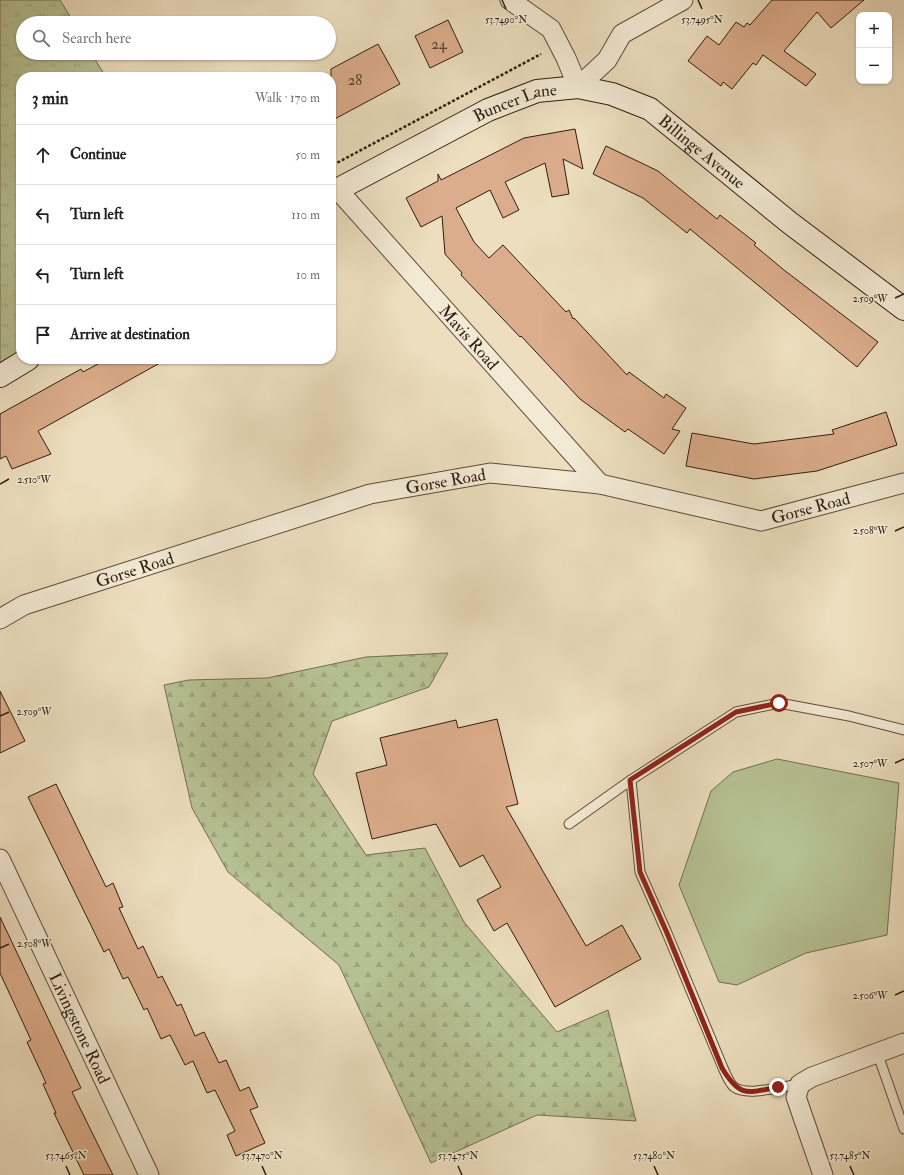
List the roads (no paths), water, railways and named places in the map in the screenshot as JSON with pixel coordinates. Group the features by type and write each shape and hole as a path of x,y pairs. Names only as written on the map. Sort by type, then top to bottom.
{"main road":[{"name":"Buncer Lane","path":"336,191 488,110 538,90 578,87"},
{"name":"Billinge Avenue","path":"578,87 612,94 650,109 790,224 904,309"},
{"path":"0,376 20,364"}],"street":[{"path":"510,0 551,29 578,87"},
{"name":"Buncer Lane","path":"578,87 607,60 622,34 683,0"},
{"name":"Mavis Road","path":"336,194 600,484"},
{"name":"Gorse Road","path":"0,619 24,605 370,494 490,473 600,484 761,521 904,484"},
{"name":"Livingstone Road","path":"0,859 149,1175"},
{"path":"823,1175 796,1097 806,1080 904,1043"}],"lane":[{"path":"569,824 630,780 736,712 779,703 849,716 904,730"},
{"path":"630,780 640,872 667,933 722,1068 733,1086 741,1091 750,1092 806,1080"},
{"path":"877,1052 904,1129"}]}
